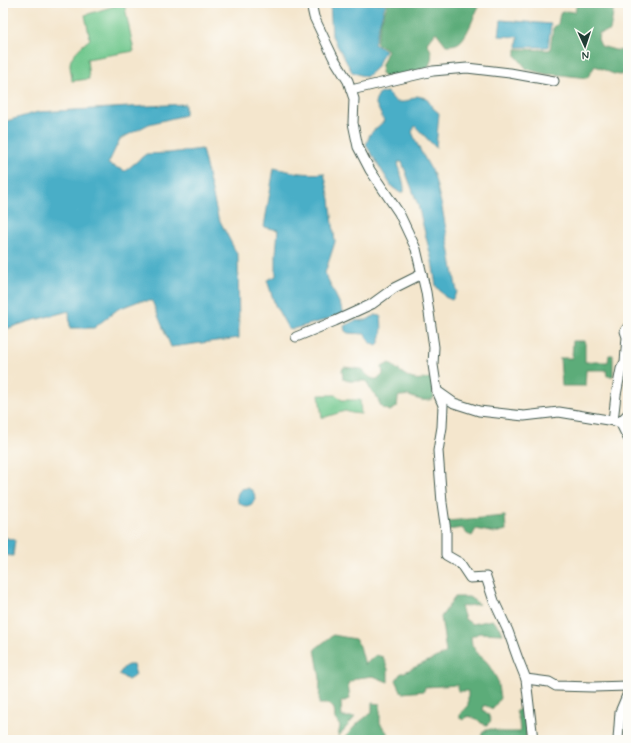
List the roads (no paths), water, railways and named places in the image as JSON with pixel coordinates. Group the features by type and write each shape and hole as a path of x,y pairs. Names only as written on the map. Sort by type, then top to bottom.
{"street":[{"path":"311,3 314,17 333,57 348,81 354,99 353,123 358,147 370,170 399,213 416,249 426,292 434,347 433,366 437,391 443,405 442,427 438,450 442,503 446,531 446,555 460,562 470,578 486,577 494,602 508,631 526,679 532,740"},
{"path":"351,90 433,71 467,68 510,73 554,81"},
{"path":"296,337 348,316 372,304 399,285 422,274"},
{"path":"628,327 625,332 627,337 625,362 621,369 616,395 617,422 628,438"},
{"path":"437,391 454,403 479,411 524,416 558,412 617,422 628,414"},
{"path":"526,679 549,682 556,686 628,686"},
{"path":"618,740 620,712 628,693"}],"water":[{"path":"330,3 386,3 374,44 385,50 376,68 366,77 352,72 332,36"},
{"path":"501,20 551,24 548,47 517,47 518,37 499,36"},
{"path":"387,92 396,102 405,102 417,96 426,98 439,113 436,148 415,126 412,132 434,175 442,207 457,292 452,300 445,297 436,286 432,261 418,205 402,162 398,162 404,184 404,192 399,192 392,187 366,145 370,134 384,121 375,102 380,93"},
{"path":"185,104 185,115 149,124 120,139 108,164 125,171 146,154 202,149 218,217 238,256 239,338 171,347 152,301 139,301 118,309 94,328 70,328 69,311 3,330 3,122 38,112"},
{"path":"274,168 293,172 317,174 324,173 330,199 335,242 325,273 344,313 289,330 275,305 267,280 276,276 278,230 264,227"},
{"path":"375,315 381,316 382,323 382,331 377,346 370,343 365,334 348,333 345,331 344,326 354,321 367,320"},
{"path":"246,488 252,491 255,497 252,503 246,506 240,503 237,497 240,491"},
{"path":"3,537 15,540 13,556 3,555"},
{"path":"133,665 136,675 128,680 119,674 124,667"}]}
